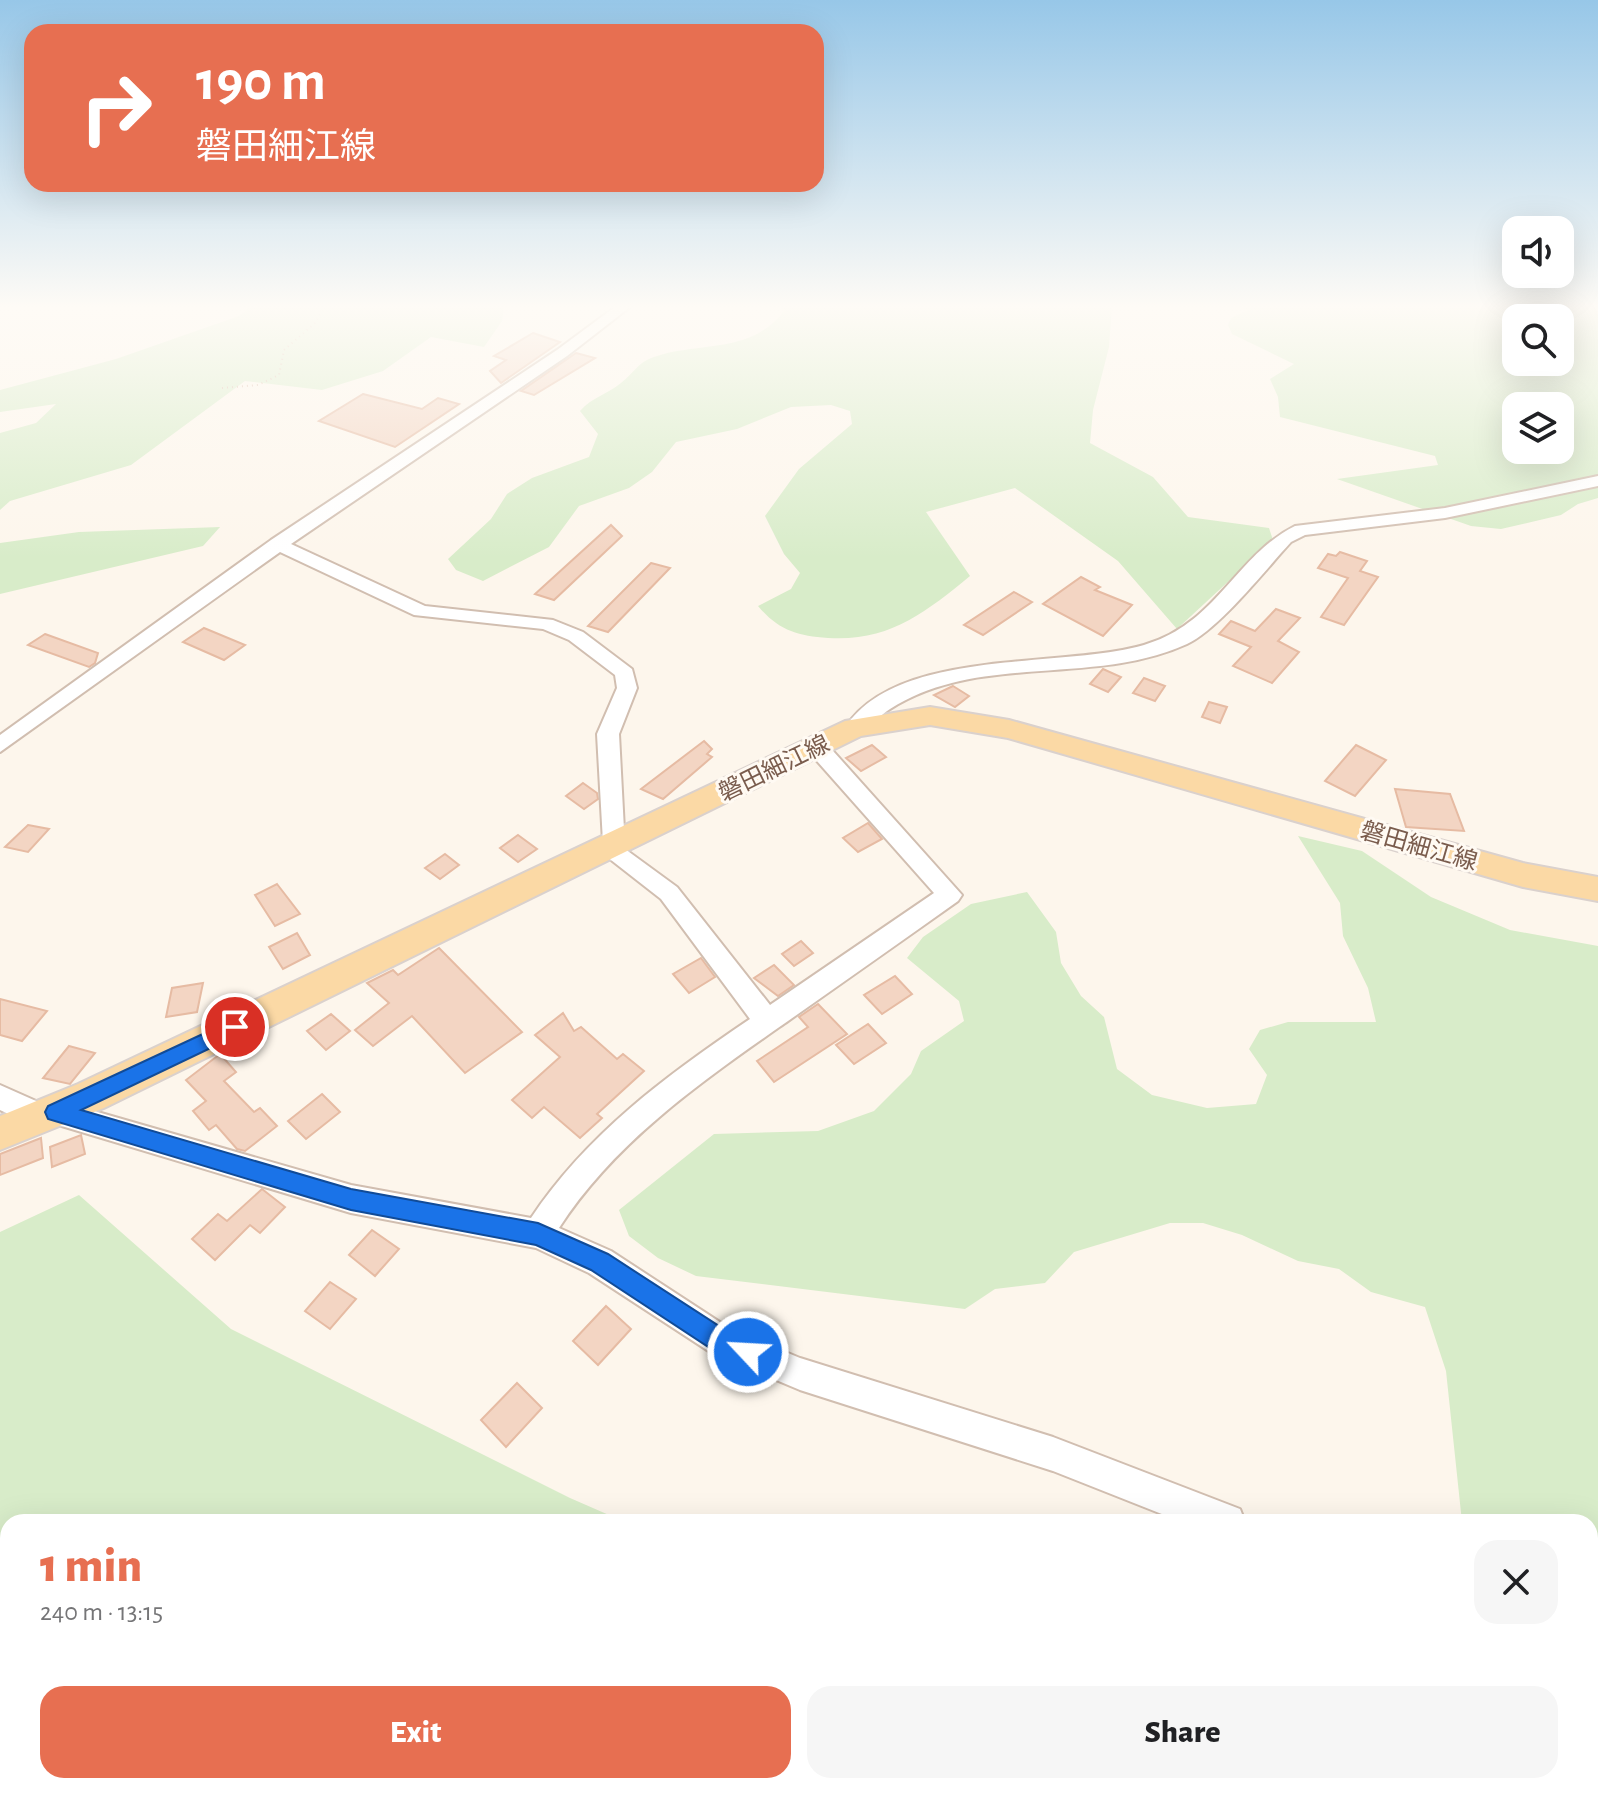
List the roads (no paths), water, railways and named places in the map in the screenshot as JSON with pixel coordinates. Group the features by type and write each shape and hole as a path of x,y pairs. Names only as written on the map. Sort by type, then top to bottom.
{"main road":[{"name":"磐田細江線","path":"0,1133 50,1115 855,728 930,716 1009,729 1523,875 1598,889"}],"street":[{"path":"0,745 277,544 506,391"},
{"path":"855,728 883,704 955,678 1002,668 1106,659 1184,639 1285,538 1301,530 1445,513 1598,481"},
{"path":"277,544 421,611 546,624 576,636 625,673 627,688 608,734 612,847 669,893 767,1021"},
{"path":"538,1234 555,1205 592,1161 681,1080 950,895 817,747"},
{"path":"0,1097 50,1115 351,1199 538,1234 600,1262 721,1341 800,1374 1053,1454 1207,1514"}]}
